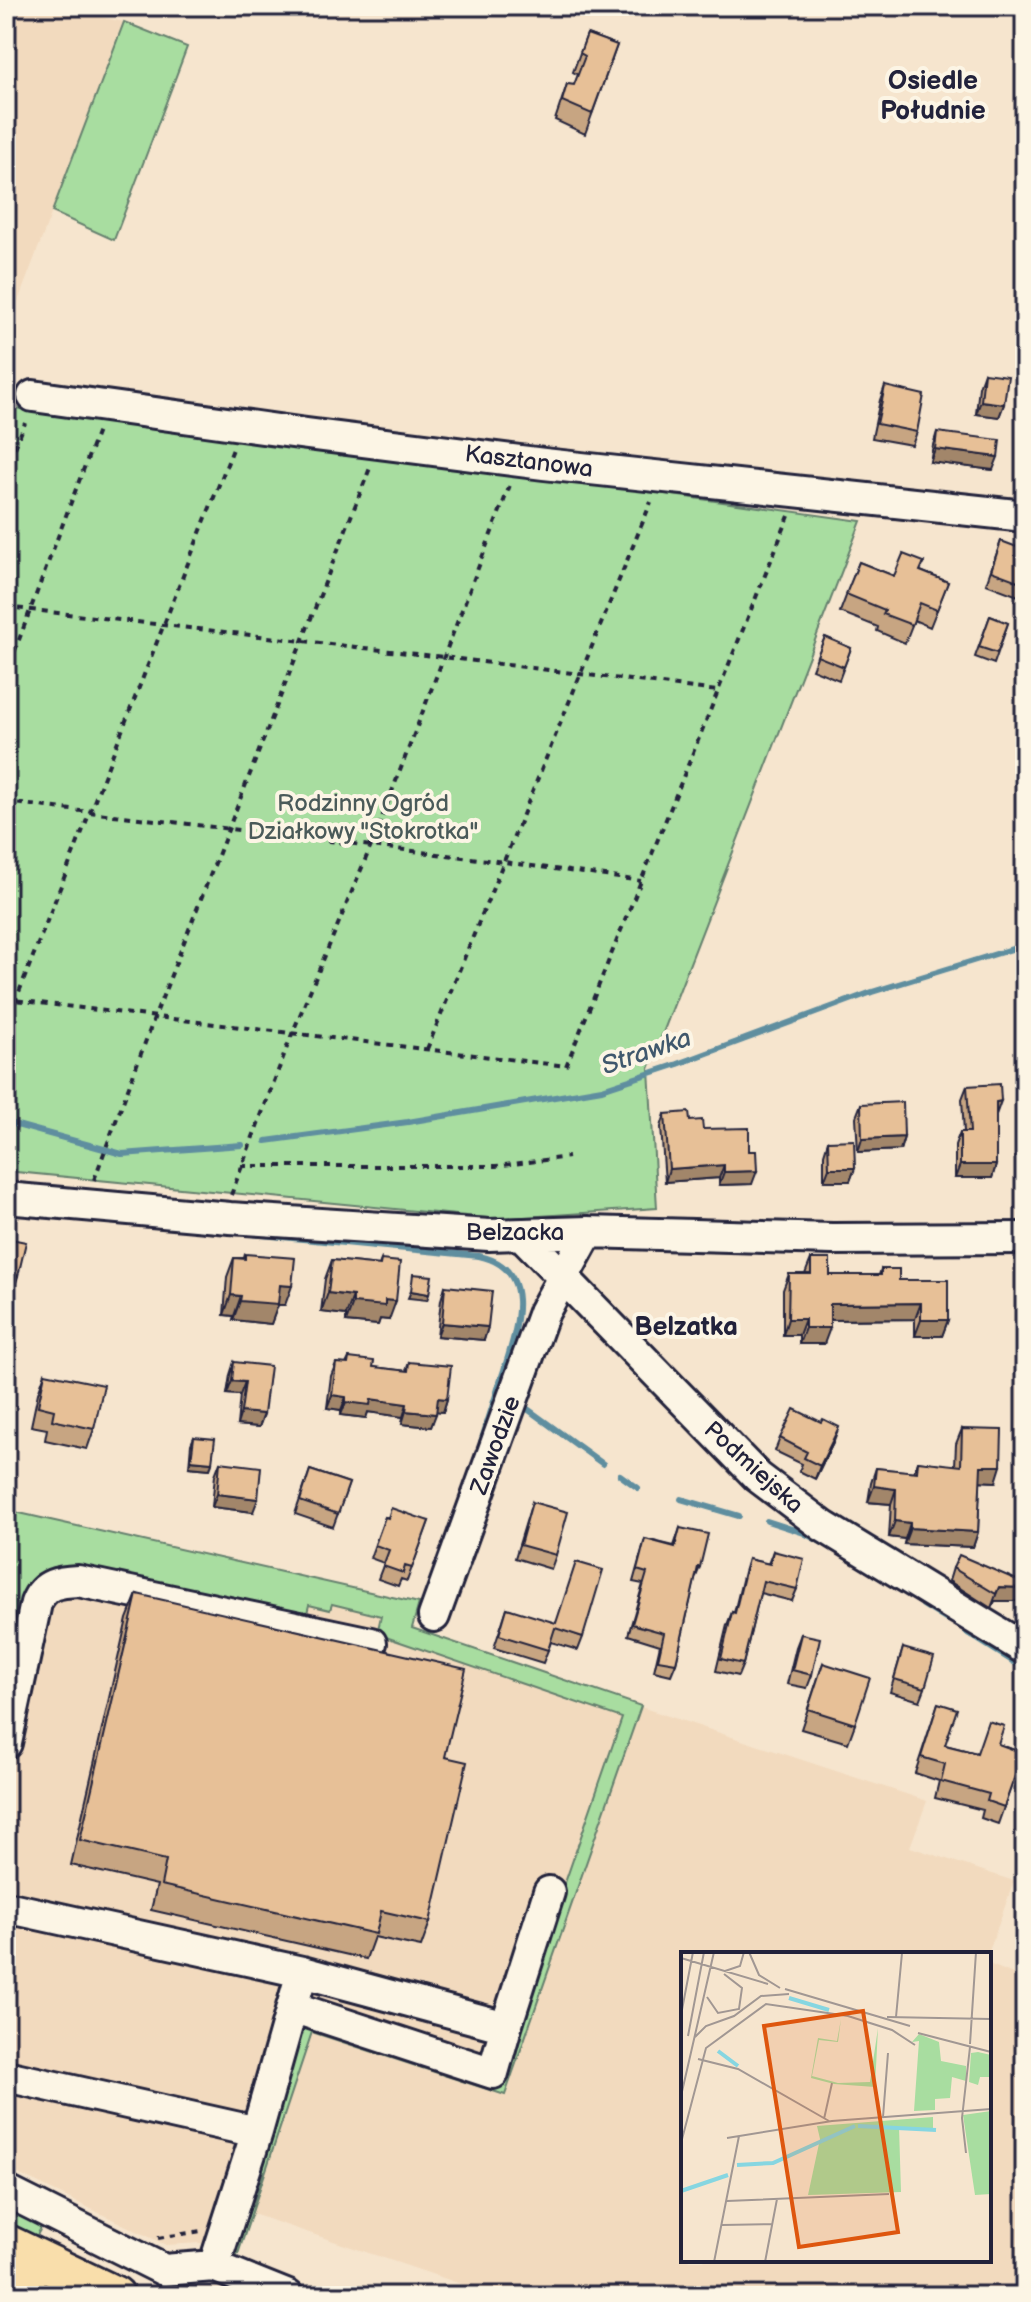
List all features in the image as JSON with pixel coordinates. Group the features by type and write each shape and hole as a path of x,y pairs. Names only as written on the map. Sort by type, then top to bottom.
{"main road":[{"path":"6,2244 115,2296"},
{"path":"6,2285 30,2296"}],"street":[{"name":"Kasztanowa","path":"29,410 299,433 544,464 1025,516"},
{"name":"Belzacka","path":"6,1198 230,1218 489,1235 588,1232 832,1239 1025,1238"},
{"name":"Zawodzie","path":"434,1616 544,1312 588,1232"},
{"name":"Podmiejska","path":"522,1235 758,1477 823,1526 1025,1649"},
{"path":"6,1743 36,1603 45,1587 59,1582 78,1581 371,1643"},
{"path":"292,2007 493,2073 549,1892"},
{"path":"6,1907 302,1972 506,2027"},
{"path":"214,2266 257,2132 302,1972"},
{"path":"6,2076 257,2132"},
{"path":"6,2191 164,2270 214,2266 288,2296"}],"path":[{"path":"6,470 29,410"},
{"path":"6,674 98,431"},
{"path":"6,1025 233,449"},
{"path":"94,1180 155,1016 371,466"},
{"path":"231,1193 292,1034 371,846 510,485"},
{"path":"427,1050 652,500"},
{"path":"6,999 566,1066 789,516"},
{"path":"6,607 718,691"},
{"path":"6,802 641,881"},
{"path":"241,1166 496,1166 568,1157"},
{"path":"156,2239 207,2230"}],"shaded area":[{"path":"6,6 49,6 124,22 6,333"},
{"path":"6,1510 419,1603 412,1628 568,1683 927,1801 910,1847 1014,1881 989,1952 681,1952 681,2262 991,2262 991,1965 1025,1979 1025,2296 471,2296 473,2288 253,2214 238,2254 199,2243 166,2245 6,2168"}],"green space":[{"path":"124,22 187,47 114,240 52,212"},
{"name":"Rodzinny Ogród Działkowy \"Stokrotka\"","path":"6,407 230,434 861,521 649,1069 657,1208 497,1219 6,1171"},
{"path":"6,1510 419,1603 412,1628 641,1706 505,2095 312,2032 238,2254 230,2252 246,2204 252,2206 264,2171 258,2168 303,2024 495,2085 622,1718 377,1634 381,1616 332,1604 330,1610 309,1605 306,1617 77,1566 53,1568 34,1582 6,1693"},
{"path":"6,2207 43,2224 34,2241 6,2231"}],"building":[{"path":"587,34 617,45 592,114 562,101 567,84 574,85 585,56 580,53"},
{"path":"984,373 1008,376 1004,404 981,401"},
{"path":"885,386 924,395 917,432 877,424"},
{"path":"937,432 1000,440 998,457 935,449"},
{"path":"1001,541 1025,550 1023,583 991,571"},
{"path":"903,554 924,562 920,571 948,582 937,610 920,603 912,625 846,594 859,562 894,576"},
{"path":"990,616 1008,623 997,653 979,647"},
{"path":"825,637 851,648 844,667 817,656"},
{"path":"1000,1084 1001,1101 996,1102 996,1165 960,1165 960,1132 970,1132 967,1086"},
{"path":"903,1102 904,1137 862,1139 861,1104"},
{"path":"689,1112 690,1121 702,1120 703,1129 749,1128 749,1151 756,1151 757,1171 724,1172 724,1165 669,1169 665,1114"},
{"path":"854,1140 855,1168 829,1168 828,1141"},
{"path":"6,1238 26,1242 18,1276 6,1273"},
{"path":"245,1254 295,1258 292,1286 280,1285 278,1304 240,1301 241,1296 231,1295 234,1258 245,1259"},
{"path":"811,1259 830,1259 830,1275 881,1275 881,1269 899,1269 899,1280 948,1280 948,1320 921,1320 921,1303 830,1304 830,1328 805,1328 805,1319 788,1319 789,1274 811,1274"},
{"path":"332,1260 380,1265 381,1260 400,1262 396,1301 385,1300 385,1306 353,1303 353,1296 328,1293"},
{"path":"413,1274 432,1276 429,1294 411,1291"},
{"path":"445,1286 492,1291 488,1327 442,1323"},
{"path":"349,1358 374,1361 373,1367 408,1371 409,1362 451,1366 447,1399 438,1398 436,1414 406,1411 407,1404 371,1399 370,1405 346,1402 346,1397 332,1395 336,1363 348,1364"},
{"path":"234,1362 270,1366 264,1414 241,1412 245,1382 232,1381"},
{"path":"45,1373 104,1385 94,1429 52,1420 54,1410 38,1406"},
{"path":"794,1409 839,1427 820,1466 804,1458 807,1452 780,1438"},
{"path":"962,1429 1002,1430 1001,1466 981,1466 978,1532 910,1528 910,1523 895,1521 896,1489 874,1486 876,1468 917,1472 918,1461 961,1466"},
{"path":"194,1437 215,1439 212,1462 191,1460"},
{"path":"220,1462 261,1467 258,1499 217,1494"},
{"path":"310,1470 349,1483 338,1514 300,1501"},
{"path":"532,1502 568,1512 556,1555 520,1545"},
{"path":"391,1508 429,1521 412,1568 405,1566 403,1573 383,1566 389,1550 375,1545"},
{"path":"680,1528 708,1534 676,1663 658,1660 664,1633 632,1624 647,1573 637,1570 645,1539 675,1547"},
{"path":"773,1551 804,1559 797,1589 763,1581 743,1664 721,1659 748,1559 770,1564"},
{"path":"959,1555 1024,1583 1025,1558 1025,1588 999,1587 996,1594 953,1568"},
{"path":"576,1562 603,1570 583,1637 555,1628 548,1650 499,1635 507,1608 556,1623"},
{"path":"137,1594 466,1669 445,1757 467,1762 430,1922 381,1911 376,1934 161,1885 166,1860 80,1840"},
{"path":"801,1634 820,1638 812,1675 792,1670"},
{"path":"903,1648 934,1657 925,1688 894,1679"},
{"path":"823,1663 870,1678 855,1724 808,1709"},
{"path":"938,1703 957,1709 945,1745 977,1753 988,1721 1004,1726 998,1744 1023,1753 1004,1807 987,1801 989,1794 941,1781 945,1764 921,1757"}],"waterway":[{"name":"Strawka","path":"266,1141 408,1122 602,1089 872,992 1025,945"},
{"name":"Strawka","path":"6,1122 122,1154 242,1145"},
{"path":"251,1234 479,1256 498,1263 509,1273 516,1287 517,1320 481,1442"},
{"path":"522,1405 603,1464"},
{"path":"620,1475 638,1488"},
{"path":"681,1499 739,1516"},
{"path":"767,1521 804,1533 825,1544"},
{"path":"923,1605 947,1620"},
{"path":"966,1632 1025,1669"}],"district":[{"name":"Osiedle Południe","path":"933,95"},
{"name":"Belzatka","path":"686,1326"}]}
